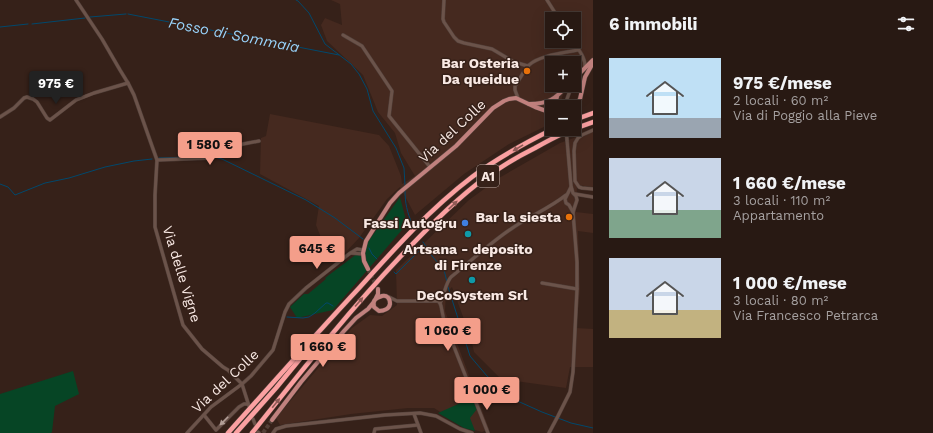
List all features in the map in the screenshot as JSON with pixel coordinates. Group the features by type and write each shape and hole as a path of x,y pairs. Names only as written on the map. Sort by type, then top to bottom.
{"highway":[{"path":"581,117 593,113"},
{"path":"581,126 593,122"},
{"name":"A1","path":"228,433 408,234 437,206 472,177 522,145 545,133"},
{"name":"A1","path":"252,433 349,312 425,232 466,193 498,169 558,136"},
{"name":"A1","path":"236,433 276,388 350,297"}],"main road":[{"path":"582,72 587,69 593,61"},
{"path":"579,100 585,77 593,61"},
{"path":"529,104 546,102 561,92"},
{"path":"555,100 557,96"},
{"name":"Via del Colle","path":"363,252 366,241 375,226 390,203 399,193 456,146 499,103 509,99 518,98"},
{"path":"518,98 535,108 545,112"},
{"path":"363,252 364,261 368,269"},
{"path":"272,420 301,382 344,331 356,318 368,309 378,294 378,289 390,300 390,305 381,311 368,309"},
{"path":"374,301 386,296"},
{"path":"374,301 374,307 377,310"}],"street":[{"name":"Via delle Vigne","path":"76,0 102,39 128,83 157,160 155,227 184,325 202,349 228,370 242,384"},
{"path":"444,0 444,22 458,41 492,48 514,62 528,66"},
{"path":"546,0 554,12"},
{"path":"343,35 362,46 392,91 389,116 430,168"},
{"path":"518,98 515,86 528,66 534,61 578,50 588,60 593,61"},
{"path":"582,72 585,64 583,56"},
{"path":"0,117 14,108 24,97 27,97 37,102 47,118 50,120 76,100 94,92 128,83"},
{"path":"593,130 582,134 578,138 575,143 574,151 575,181 578,187 593,189"},
{"path":"568,136 571,186 577,198 573,212"},
{"path":"157,160 211,158 243,144 259,141"},
{"path":"549,433 570,392 573,372 577,262 573,212 570,205 565,201 571,186"},
{"path":"488,433 444,321 440,303 444,296 448,280 499,237 567,195 574,194 593,197"},
{"path":"570,205 576,203 585,196"},
{"name":"Via del Colle","path":"187,433 211,407 251,376 273,350 289,304 306,288 349,254 363,252"},
{"path":"542,283 577,289"},
{"path":"386,296 397,301 438,301 440,303"},
{"path":"390,305 397,301"},
{"path":"204,416 216,430 239,407 244,404 249,405 242,384"},
{"path":"414,414 421,433"},
{"path":"273,433 276,429 286,426 385,415 414,414 436,416 464,432 472,433"},
{"path":"253,418 255,424"},
{"path":"374,431 418,425"}],"shaded area":[{"path":"331,0 593,0 593,57 581,68 581,56 545,56 545,92 564,92 561,100 545,100 545,126 509,144 464,174 415,215 400,187 387,199 359,238 345,253 323,243 316,225 319,206 260,174 261,138 266,136 270,114 379,135 389,146 401,176 402,184 415,176 401,153 395,133 378,112 363,75 327,41 321,25 325,18 342,25 340,4"},
{"path":"593,131 593,187 577,185 576,212 593,214 593,233 578,231 580,289 576,328 593,329 593,367 570,367 566,388 501,379 474,352 471,338 452,287 446,293 445,311 489,429 482,432 464,427 434,408 408,408 351,414 280,425 276,418 352,328 370,315 382,316 397,305 396,270 469,200 499,178 560,143"}],"green space":[{"path":"400,197 407,224 333,310 297,318 290,307 304,294 308,294 326,279 325,278 358,253"},
{"path":"73,371 79,394 55,406 51,433 0,433 0,394"},
{"path":"472,398 477,409 470,418 475,431 464,428 438,413"}],"waterway":[{"path":"296,0 309,13 325,44 351,64 359,74 367,89 373,111 396,148 404,168 405,185"},
{"name":"Fosso di Sommaia","path":"90,17 126,14"},
{"name":"Fosso di Sommaia","path":"128,14 339,55"},
{"name":"Fosso di Sommaia","path":"32,24 85,18"},
{"name":"Fosso di Sommaia","path":"0,27 28,24"},
{"path":"159,158 188,157"},
{"path":"215,157 306,200 335,218 363,239"},
{"path":"0,184 8,187 15,195 45,183 69,178 105,167 152,159"},
{"path":"405,191 405,199 412,223"},
{"path":"423,242 444,270 447,282"},
{"path":"394,272 396,274 421,249 426,246"},
{"path":"369,248 377,259"},
{"path":"448,287 470,356 487,376 513,399 571,423 593,428"},
{"path":"287,317 309,317 326,303 333,306"}],"tunnel":[{"path":"368,269 376,285"},
{"path":"263,433 272,420"}],"place":[{"name":"Bar Osteria Da queidue","path":"527,71"},
{"name":"Bar la siesta","path":"569,217"},
{"name":"Fassi Autogru","path":"465,223"},
{"name":"Artsana - deposito di Firenze","path":"468,234"},
{"name":"DeCoSystem Srl","path":"472,280"}]}
